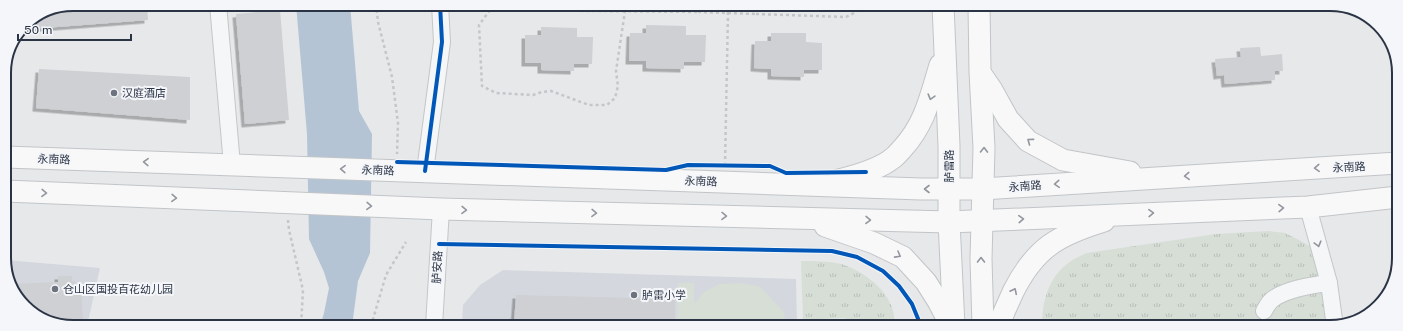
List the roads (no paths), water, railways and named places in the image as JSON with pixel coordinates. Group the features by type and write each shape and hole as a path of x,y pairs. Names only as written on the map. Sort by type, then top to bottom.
{"main road":[{"name":"胪雷路","path":"943,11 949,146 949,222 952,320"},
{"path":"979,11 980,72 984,148 981,258 984,320"},
{"path":"821,185 866,172 893,159 918,128 927,110 945,46"},
{"path":"980,72 1008,119 1028,141 1063,160 1160,178"},
{"name":"永南路","path":"11,157 949,189 982,189 1392,163"},
{"path":"11,191 440,209 949,222 1308,207 1392,198"},
{"path":"1000,320 1016,286 1029,264 1042,250 1063,236 1091,225 1128,214"},
{"path":"796,218 837,229 874,242 903,257 926,282 949,320"}],"street":[{"path":"219,11 232,165"},
{"path":"425,171 442,42 440,11"},
{"path":"1308,207 1328,283 1334,320"},
{"name":"胪安路","path":"434,320 440,209"},
{"path":"1264,311 1268,303 1279,295 1328,283"}],"water":[{"path":"297,11 351,11 359,111 372,134 370,253 358,281 353,320 322,320 329,288 324,272 309,239 307,134"}],"place":[{"name":"汉庭酒店","path":"114,93"},
{"name":"仓山区国投百花幼儿园","path":"55,289"},
{"name":"胪雷小学","path":"634,295"}]}
